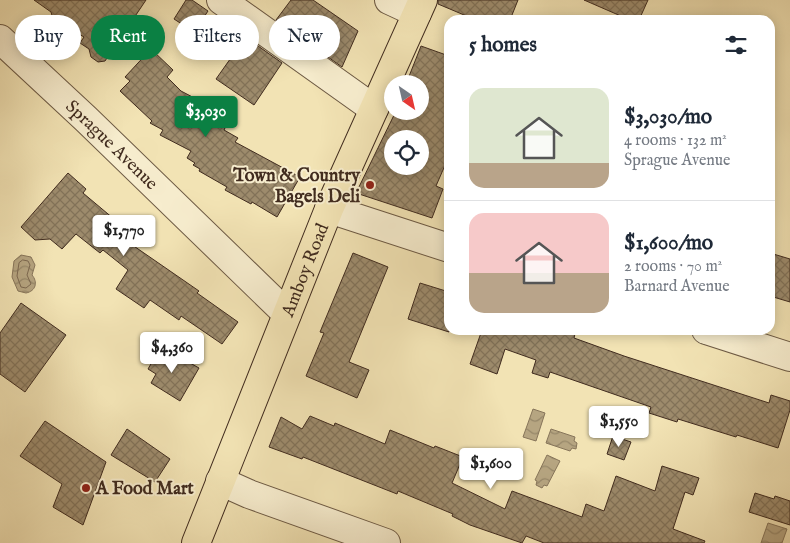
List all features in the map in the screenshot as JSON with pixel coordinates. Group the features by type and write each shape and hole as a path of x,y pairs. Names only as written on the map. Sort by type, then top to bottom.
{"main road":[{"name":"Amboy Road","path":"196,543 329,209 420,6"}],"street":[{"path":"221,0 374,109"},
{"path":"389,0 420,6"},
{"name":"Sprague Avenue","path":"0,40 86,119 287,314"},
{"path":"329,209 444,246"},
{"path":"722,335 790,357"},
{"path":"220,481 249,494 386,543"}],"water":[{"path":"21,255 31,257 35,265 32,275 35,280 35,286 26,293 18,291 12,277 14,261"},
{"path":"533,409 545,413 536,441 523,437"},
{"path":"551,429 575,437 576,449 572,448 570,451 546,443"},
{"path":"547,455 560,461 547,486 544,485 542,488 536,485 537,481 535,480"},
{"path":"768,523 787,529 782,543 761,543"}],"building":[{"path":"34,0 146,0 136,15 91,15 91,57 89,49 81,44 84,37 81,35 81,15 52,15 51,12"},
{"path":"186,0 192,0 208,11 205,15 177,15"},
{"path":"291,0 313,0 335,15 280,15"},
{"path":"438,0 518,0 512,15 464,15 438,4"},
{"path":"584,0 648,0 641,15 618,15"},
{"path":"340,19 358,31 342,67 332,60 340,60"},
{"path":"421,46 444,54 444,168 436,186 443,189 432,218 356,193 384,136 384,175 429,175 429,130 387,130 392,120 429,120 429,75 410,75"},
{"path":"259,47 269,54 269,60 278,60 282,63 254,105 216,79 229,60 259,60"},
{"path":"141,60 163,60 173,70 167,77 181,91 200,101 194,111 225,128 224,130 238,138 235,142 300,177 277,217 252,202 251,204 225,190 227,187 199,171 200,169 193,165 195,163 187,158 191,151 160,135 163,130 150,123 152,121 120,91 130,81 125,77"},
{"path":"68,173 86,189 83,193 114,219 116,217 135,232 128,242 199,291 197,293 238,322 222,344 181,316 179,320 150,300 144,308 116,289 128,270 103,250 100,253 76,234 62,249 50,239 35,240 21,227"},
{"path":"353,253 388,267 349,362 369,370 357,398 306,376 324,333 320,332"},
{"path":"775,254 790,259 790,302 775,298"},
{"path":"420,283 444,290 444,330 408,319"},
{"path":"21,303 66,335 25,392 0,374 0,333"},
{"path":"480,335 575,335 574,338 624,356 769,403 771,395 790,401 790,410 778,448 737,435 736,437 678,419 677,422 649,413 651,407 550,372 548,378 532,373 536,360 505,349 497,374 470,364"},
{"path":"159,350 174,358 176,355 199,368 180,401 151,383 156,374 148,369"},
{"path":"310,416 334,426 335,423 385,444 390,430 434,448 435,446 463,457 452,483 505,509 512,491 582,517 586,504 604,511 616,476 655,491 662,466 699,478 693,495 685,492 673,529 705,541 704,543 544,543 526,536 522,543 470,525 452,516 453,514 398,491 397,494 303,457 302,459 269,447 281,417 302,429"},
{"path":"45,421 106,462 83,525 53,507 62,484 20,456"},
{"path":"127,429 170,459 155,482 111,455"},
{"path":"613,436 631,442 624,460 607,454"},
{"path":"755,493 774,499 775,496 790,501 790,525 749,512"}],"place":[{"name":"Town & Country Bagels Deli","path":"370,185"},
{"name":"A Food Mart","path":"86,488"}]}
